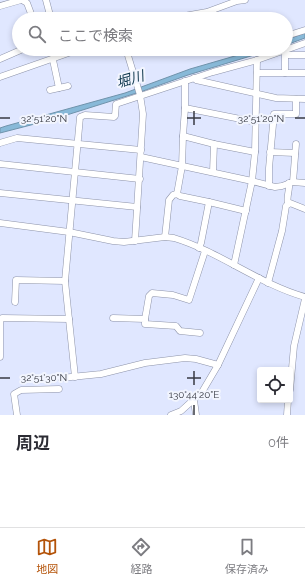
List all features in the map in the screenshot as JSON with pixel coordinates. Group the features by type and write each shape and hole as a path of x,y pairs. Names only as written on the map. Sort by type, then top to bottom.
{"street":[{"path":"0,6 21,0 27,3 30,12"},
{"path":"46,0 49,12"},
{"path":"206,12 245,0"},
{"path":"293,34 305,30"},
{"path":"293,47 305,43"},
{"path":"1,57 12,53"},
{"path":"293,55 305,55"},
{"path":"0,77 63,56"},
{"path":"128,56 140,96 143,114 135,241"},
{"path":"75,377 65,281 80,117 85,115 114,117 116,104 194,78 269,56"},
{"path":"285,56 286,73"},
{"path":"53,60 59,88"},
{"path":"234,265 252,181 255,152 258,60"},
{"path":"257,73 305,73"},
{"path":"194,78 196,80 276,98 305,99"},
{"path":"177,194 182,166 186,81"},
{"path":"50,90 68,86"},
{"path":"269,186 270,152 274,114 296,114 296,99"},
{"path":"185,108 256,122"},
{"path":"183,136 255,152"},
{"path":"0,143 17,138 141,150"},
{"path":"213,172 214,144"},
{"path":"268,283 282,231 286,206 288,204 287,201 296,144"},
{"path":"270,152 294,153"},
{"path":"141,157 213,172 269,186 282,186 291,182 305,183"},
{"path":"0,164 140,179"},
{"path":"0,193 138,207"},
{"path":"165,237 169,200 173,195 177,194 246,211"},
{"path":"200,333 180,331 176,326 145,324 145,319 149,296 152,293 173,295 189,300 202,250 201,243 209,202"},
{"path":"288,204 293,204 305,209"},
{"path":"0,223 69,232 102,240 124,242 165,237 182,240 268,283 305,298 294,346 292,367"},
{"path":"171,415 181,410 202,392 218,365 259,278"},
{"path":"15,302 16,280 65,281"},
{"path":"0,357 0,321 2,318 69,319"},
{"path":"113,318 145,319"},
{"path":"61,378 101,374 145,363 186,358 218,365"},
{"path":"17,415 14,394 21,390 59,389"},
{"path":"194,400 196,415"},
{"path":"287,415 288,403"}],"water":[{"path":"305,33 305,38 293,42 293,37"},
{"path":"235,56 251,56 54,119 0,133 0,128 125,93 190,69"}],"water label":[{"name":"堀川","path":"130,79"}]}
